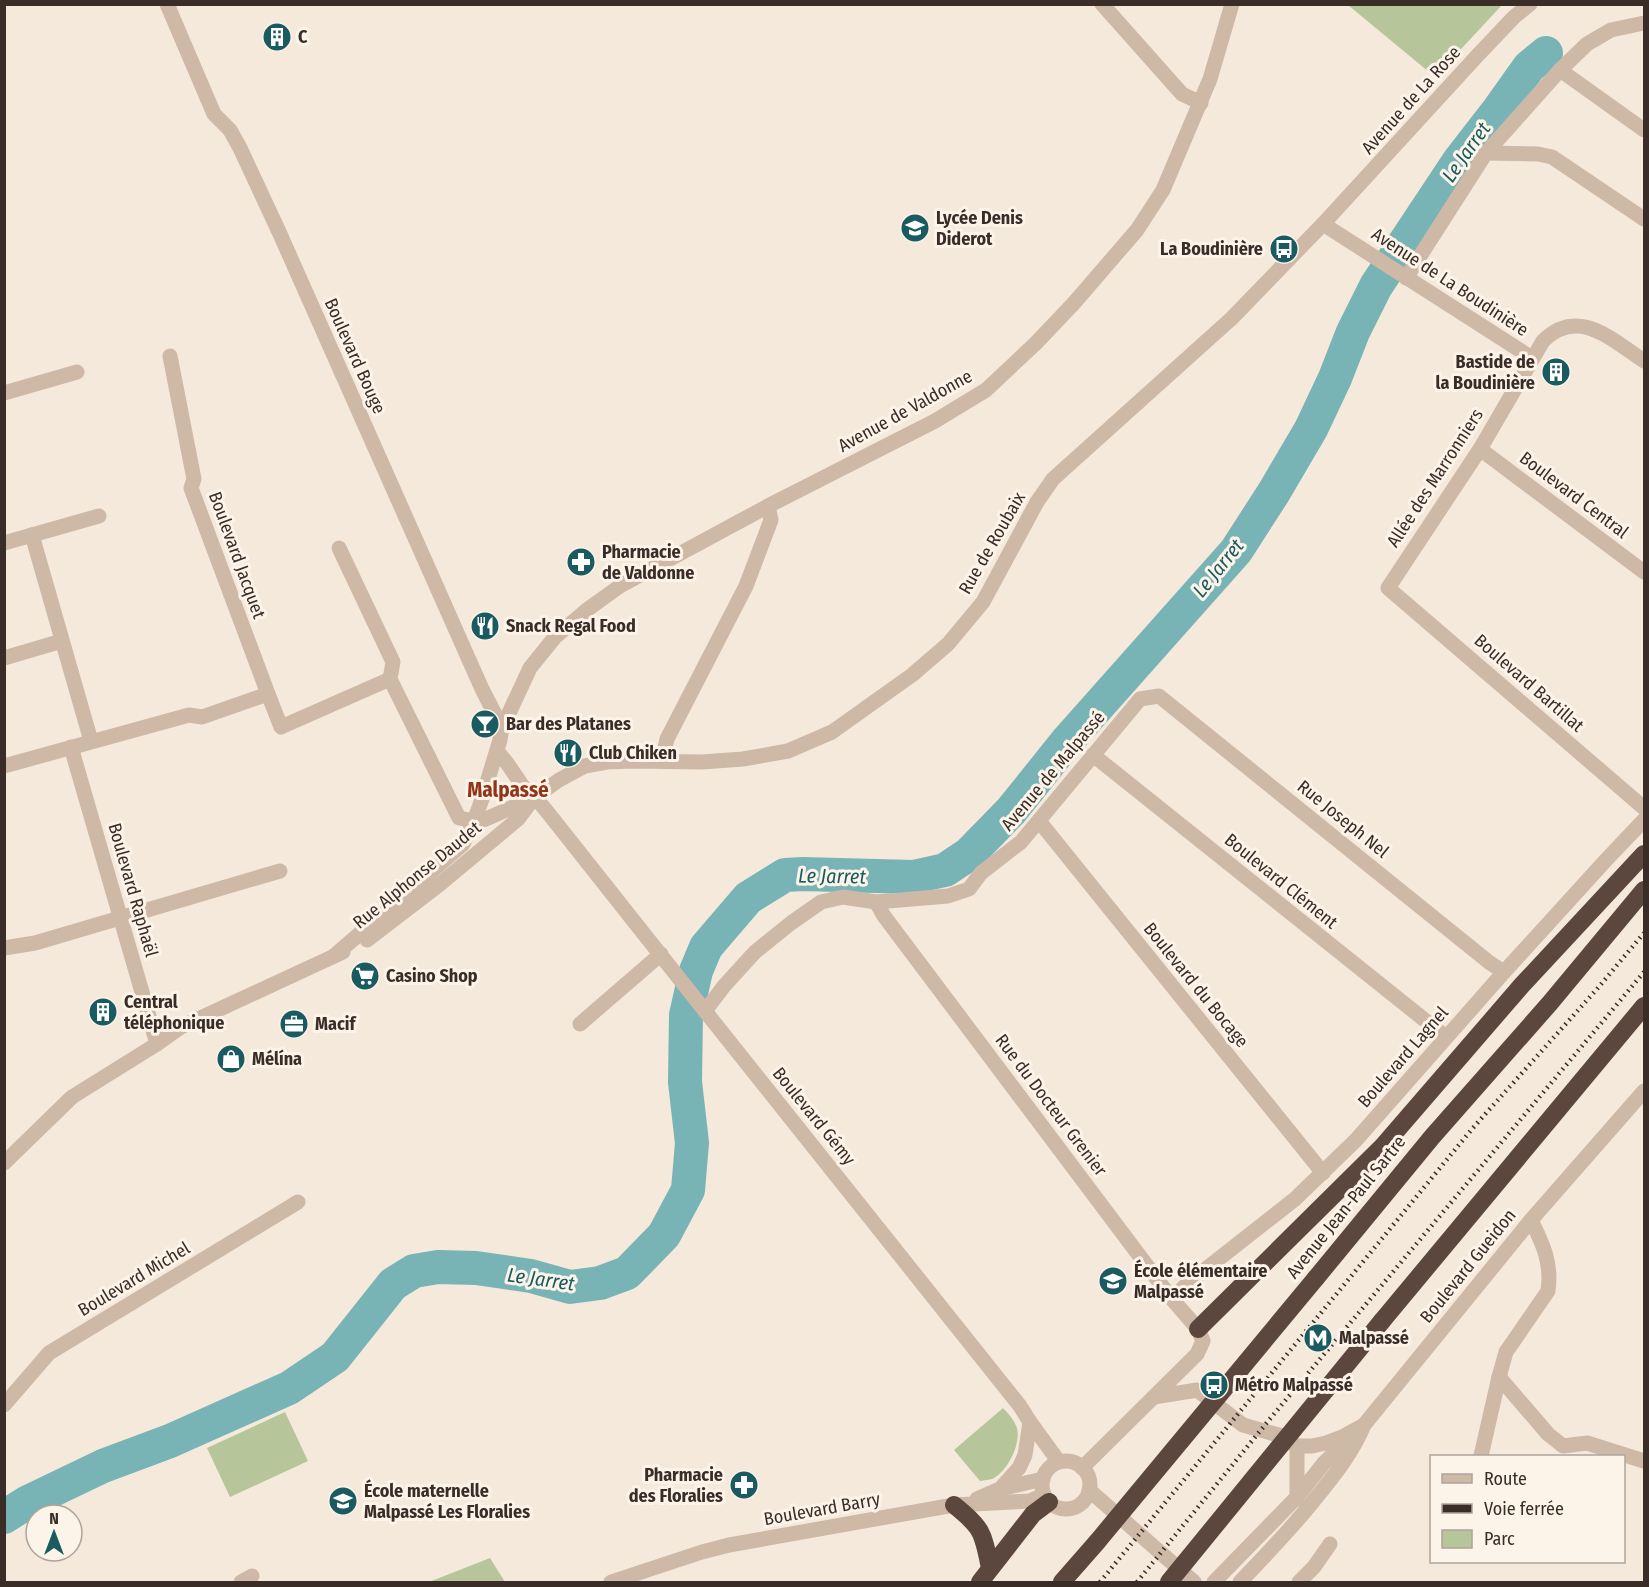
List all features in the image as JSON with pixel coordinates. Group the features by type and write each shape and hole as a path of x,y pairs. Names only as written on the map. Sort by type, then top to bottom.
{"highway":[{"path":"1198,1329 1383,1146 1521,985 1644,854"},
{"name":"Avenue Jean-Paul Sartre","path":"1062,1582 1432,1137 1550,1003 1644,890"},
{"path":"1169,1582 1644,1006"},
{"path":"985,1575 1047,1498"},
{"path":"960,1504 980,1528 984,1539 985,1575"}],"street":[{"name":"Boulevard Bouge","path":"167,4 214,114 230,130 240,148 280,234 482,689 502,728"},
{"path":"1102,4 1182,94 1201,103"},
{"name":"Avenue de Valdonne","path":"474,821 502,728 530,668 555,637 620,586 768,506 935,421 986,390 1074,303 1137,230 1163,190 1201,103 1232,4"},
{"name":"Avenue de La Rose","path":"1323,224 1477,56 1514,17 1530,4"},
{"path":"1399,274 1486,153 1560,70 1587,44 1611,30 1644,23"},
{"path":"1560,70 1644,130"},
{"path":"1486,153 1538,154 1552,157 1644,219"},
{"name":"Avenue de La Boudinière","path":"1323,224 1532,358 1552,332 1565,326 1577,325 1602,333 1644,361"},
{"name":"Rue de Roubaix","path":"535,797 559,780 585,766 608,762 702,762 743,759 788,751 832,732 912,675 948,644 983,602 1037,502 1053,479 1232,318 1323,224"},
{"name":"Boulevard Jacquet","path":"170,356 194,478 191,488 281,727 390,679"},
{"name":"Allée des Marronniers","path":"1388,588 1480,449 1532,358"},
{"path":"4,393 77,372"},
{"name":"Boulevard Central","path":"1480,449 1644,572"},
{"path":"662,761 667,739 746,586 771,520 768,506"},
{"path":"4,543 99,516"},
{"path":"32,535 91,741"},
{"path":"339,548 393,662 390,679 459,818 474,821"},
{"name":"Boulevard Bartillat","path":"1388,588 1644,808"},
{"path":"4,658 62,641"},
{"path":"4,766 189,715 202,717 268,694"},
{"name":"Avenue de Malpassé","path":"705,1011 755,952 821,902 843,897 876,902 948,896 969,889 981,873 1021,842 1140,699 1159,696"},
{"name":"Rue Joseph Nel","path":"1159,696 1504,972"},
{"name":"Boulevard Raphaël","path":"71,747 157,1044"},
{"path":"496,751 526,791 535,797"},
{"name":"Boulevard Clément","path":"1093,754 1446,1037"},
{"name":"Rue Alphonse Daudet","path":"334,956 464,844 474,821 486,819 535,797"},
{"name":"Rue Alphonse Daudet","path":"4,1163 72,1097 182,1027 359,946 440,884 518,819 535,797"},
{"name":"Boulevard Gémy","path":"535,797 1013,1396 1059,1462"},
{"name":"Boulevard Lagnel","path":"1172,1299 1188,1283 1295,1199 1356,1140 1504,972 1644,820"},
{"name":"Boulevard du Bocage","path":"1039,821 1323,1173"},
{"path":"4,948 34,943 280,871"},
{"name":"Rue du Docteur Grenier","path":"876,902 884,916 1172,1299 1198,1329"},
{"path":"580,1024 661,954"},
{"name":"Boulevard Gueidon","path":"1240,1582 1289,1531 1334,1476 1360,1436 1364,1425 1531,1220 1644,1091"},
{"name":"Boulevard Michel","path":"4,1405 49,1353 298,1203"},
{"path":"1481,1455 1506,1352 1548,1292 1546,1252 1531,1220"},
{"path":"1082,1468 1197,1354 1203,1341 1198,1329"},
{"path":"1499,1377 1548,1434 1563,1446 1587,1443 1644,1461"},
{"path":"1154,1397 1197,1390 1243,1425 1282,1436 1298,1446 1326,1443 1364,1425"},
{"path":"1000,1489 1019,1468 1025,1455 1030,1422"},
{"path":"1214,1582 1297,1497 1324,1463 1364,1425"},
{"path":"1289,1531 1297,1497 1298,1446"},
{"path":"1067,1461 1076,1463 1082,1468 1090,1482 1086,1498 1080,1504 1072,1508 1064,1508 1056,1506 1047,1498 1042,1487 1043,1479 1052,1465 1067,1461"},
{"path":"960,1504 1000,1489 1043,1479"},
{"path":"1089,1490 1194,1582"},
{"name":"Boulevard Barry","path":"611,1582 651,1576 702,1552 729,1545 960,1504 1030,1501 1047,1498"},
{"path":"1299,1582 1314,1567 1330,1544"}],"green space":[{"path":"1348,5 1502,5 1435,77"},
{"path":"1003,1408 1017,1428 1015,1449 999,1474 993,1479 980,1481 954,1450"},
{"path":"285,1412 308,1461 230,1497 207,1448"},
{"path":"490,1558 505,1582 429,1582"}],"waterway":[{"name":"Le Jarret","path":"4,1517 28,1502 103,1466 170,1441 289,1388 335,1357 393,1284 414,1271 438,1267 476,1268 531,1276 570,1287 600,1283 627,1273 664,1235 688,1190 692,1143 685,1082 686,1015 696,971 706,947 748,898 785,875 913,877 945,870 969,854 1011,811 1068,740 1236,551 1311,429 1353,332 1376,286 1459,161 1529,67 1546,53"}],"railway":[{"path":"1100,1582 1472,1129 1644,933"},
{"path":"1137,1582 1269,1420 1644,972"}],"place":[{"name":"C","path":"277,37"},
{"name":"Lycée Denis Diderot","path":"915,228"},
{"name":"La Boudinière","path":"1284,249"},
{"name":"Bastide de la Boudinière","path":"1556,372"},
{"name":"Pharmacie de Valdonne","path":"581,562"},
{"name":"Snack Regal Food","path":"485,626"},
{"name":"Bar des Platanes","path":"485,724"},
{"name":"Club Chiken","path":"568,753"},
{"name":"Casino Shop","path":"365,976"},
{"name":"Central téléphonique","path":"103,1012"},
{"name":"Macif","path":"294,1024"},
{"name":"Mélína","path":"231,1059"},
{"name":"École élémentaire Malpassé","path":"1113,1281"},
{"name":"Malpassé","path":"1318,1338"},
{"name":"Métro Malpassé","path":"1214,1385"},
{"name":"Pharmacie des Floralies","path":"744,1485"},
{"name":"École maternelle Malpassé Les Floralies","path":"343,1501"}],"district":[{"name":"Malpassé","path":"508,790"}]}
